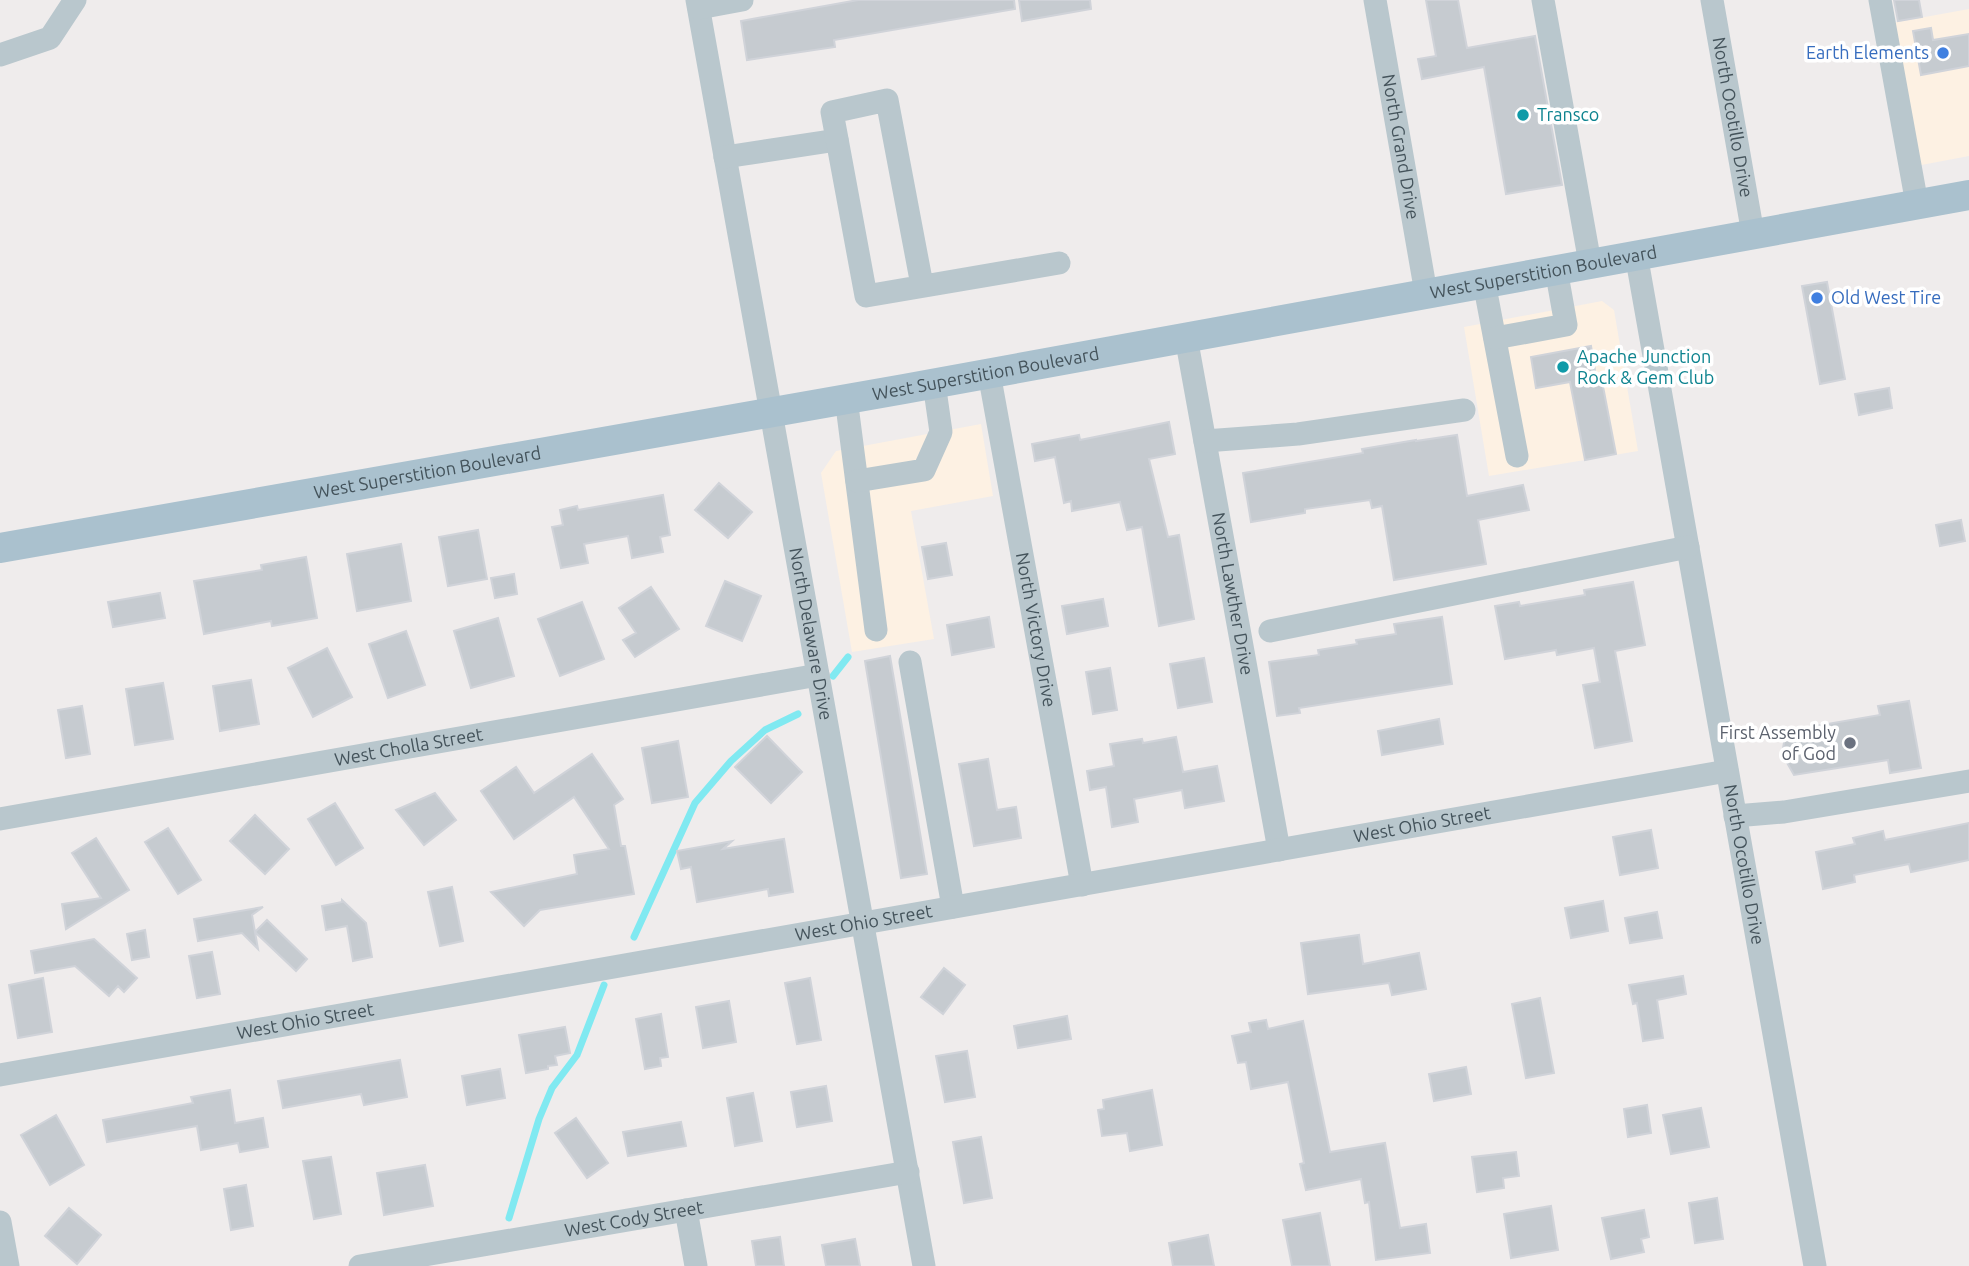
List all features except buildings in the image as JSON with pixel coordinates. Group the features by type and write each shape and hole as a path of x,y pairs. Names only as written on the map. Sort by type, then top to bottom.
{"main road":[{"name":"West Superstition Boulevard","path":"0,548 934,383 1969,195"}],"street":[{"path":"0,55 50,38 75,0"},
{"path":"698,4 742,0"},
{"name":"North Grand Drive","path":"1375,0 1426,293"},
{"path":"1544,0 1590,263"},
{"name":"North Ocotillo Drive","path":"1712,0 1753,234"},
{"path":"1880,0 1916,204"},
{"name":"North Delaware Drive","path":"698,4 924,1266"},
{"path":"922,285 887,100 832,112 866,296 1059,263"},
{"path":"725,157 837,140"},
{"name":"North Ocotillo Drive","path":"1636,254 1815,1266"},
{"path":"1495,338 1566,325 1556,269"},
{"path":"1484,282 1517,456"},
{"name":"North Lawther Drive","path":"1186,337 1279,850"},
{"name":"North Victory Drive","path":"989,373 1082,885"},
{"path":"857,481 924,470 941,432 934,383"},
{"path":"846,398 876,631"},
{"path":"1205,441 1298,434 1464,410"},
{"path":"1270,631 1688,547"},
{"path":"910,662 953,907"},
{"name":"West Cholla Street","path":"0,819 818,675"},
{"name":"West Ohio Street","path":"0,1075 1727,771"},
{"path":"1735,816 1784,812 1969,781"},
{"name":"West Cody Street","path":"360,1266 469,1257 686,1210 908,1172"},
{"path":"686,1210 696,1266"},
{"path":"0,1222 8,1266"}],"shaded area":[{"path":"1969,9 1969,156 1916,166 1892,23"},
{"path":"1602,301 1614,310 1638,451 1489,476 1464,327"},
{"path":"981,424 993,496 911,511 934,639 852,652 821,473 836,451"}],"waterway":[{"path":"833,676 848,657"},
{"path":"634,937 695,803 731,761 765,730 798,714"},
{"path":"509,1218 539,1119 552,1088 577,1055 604,985"}],"place":[{"name":"Earth Elements","path":"1943,53"},
{"name":"Transco","path":"1523,115"},
{"name":"Old West Tire","path":"1817,298"},
{"name":"Apache Junction Rock & Gem Club","path":"1563,367"},
{"name":"First Assembly of God","path":"1850,743"}]}
